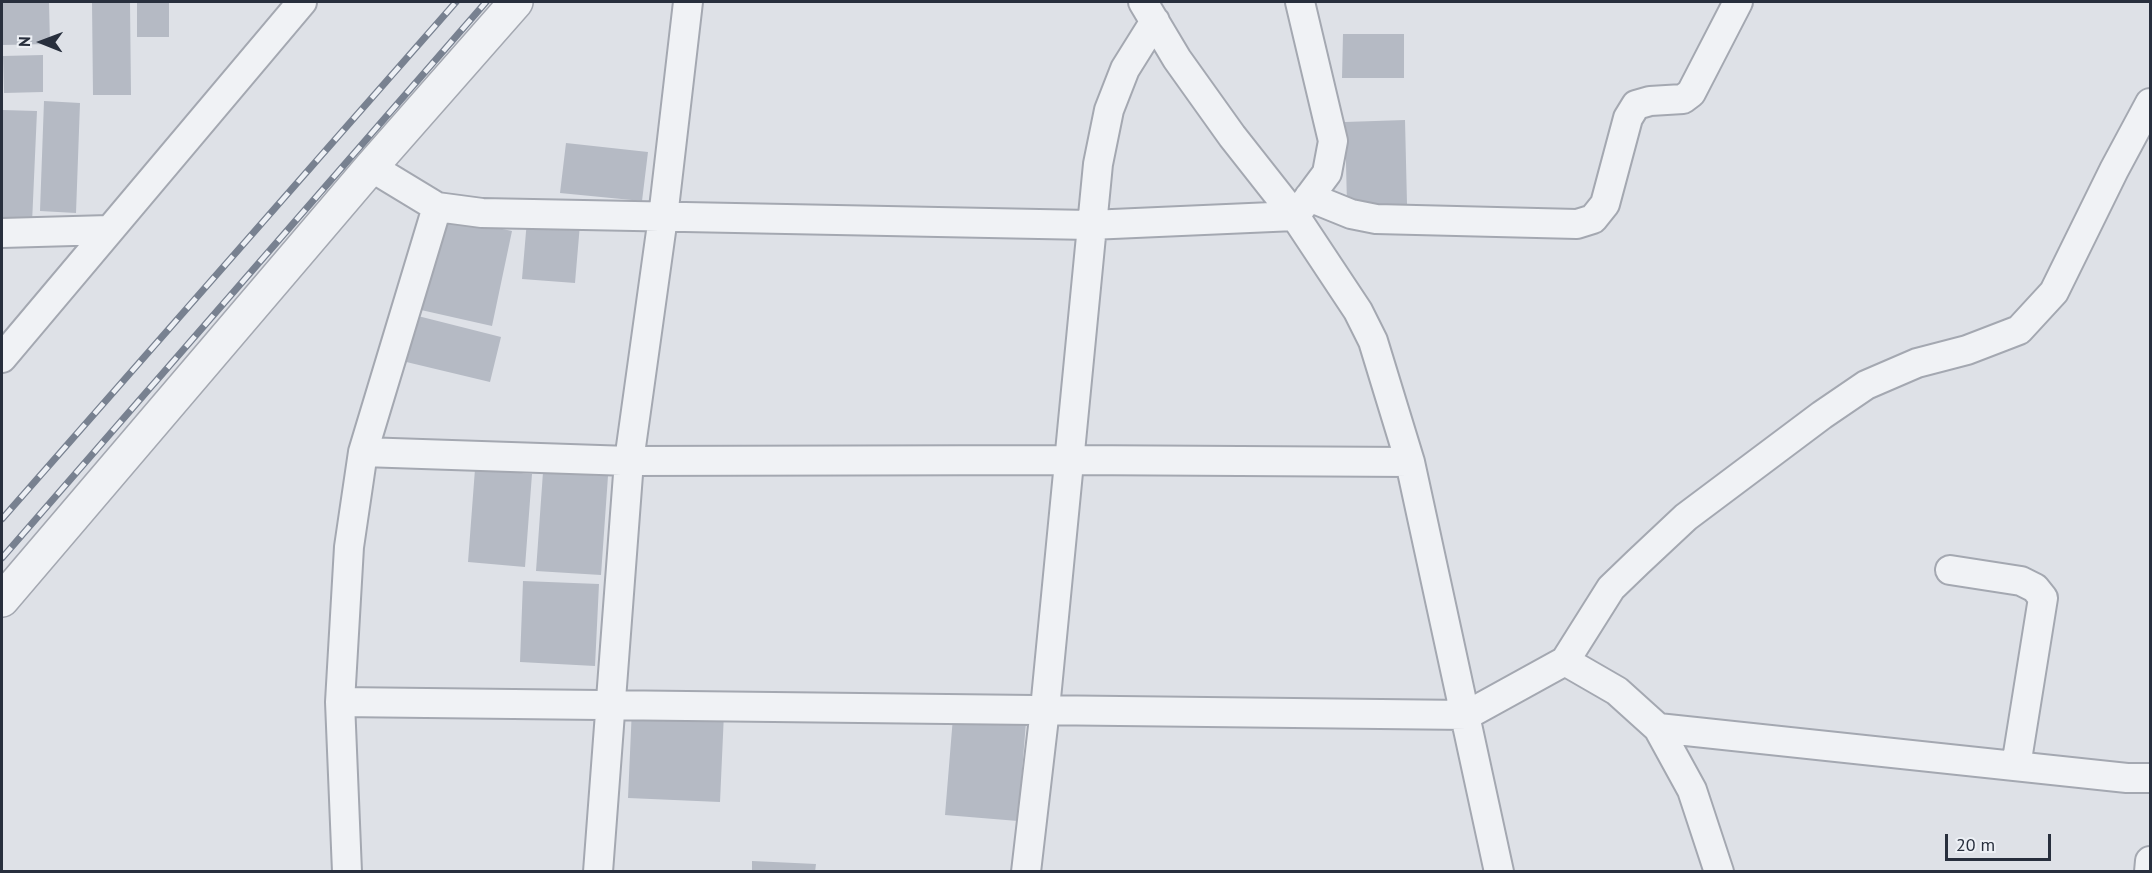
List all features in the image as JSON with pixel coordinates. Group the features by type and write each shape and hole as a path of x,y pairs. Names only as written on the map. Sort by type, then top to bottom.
{"street":[{"path":"2,358 302,2"},
{"path":"2,600 371,167 516,2"},
{"path":"598,872 629,461 663,217 688,2"},
{"path":"1300,2 1333,141 1327,173 1302,206"},
{"path":"371,167 437,207 482,213 1090,225 1302,206 1377,219 1577,224 1593,219 1605,204 1628,118 1636,105 1650,101 1683,99 1691,93 1738,2"},
{"path":"1149,11 1177,59 1232,136 1302,206 1373,341 1410,462 1467,715 1499,872"},
{"path":"1026,872 1046,709 1090,225 1098,164 1109,110 1149,11"},
{"path":"340,702 1467,715 1565,661 1611,588 1638,562 1686,517 1822,414 1866,385 1917,363 1967,350 2019,330 2054,292 2114,170 2151,103"},
{"path":"347,872 340,702 349,547 363,452 437,207"},
{"path":"2,234 109,230"},
{"path":"363,452 629,461 1070,459 1410,462"},
{"path":"1950,570 2021,581 2035,588 2043,598 2016,766"},
{"path":"1565,661 1617,691 1658,728 1692,790 1719,872"},
{"path":"1658,728 2127,778 2151,778"},
{"path":"2149,872 2151,861"}],"building":[{"path":"2,2 49,2 50,44 2,45"},
{"path":"92,2 130,2 131,95 93,95"},
{"path":"137,2 169,2 169,37 137,37"},
{"path":"1343,34 1404,34 1404,78 1342,78"},
{"path":"43,55 43,92 4,93 3,56"},
{"path":"44,101 80,103 76,213 40,211"},
{"path":"2,110 37,111 32,223 2,221"},
{"path":"1405,120 1407,204 1347,205 1345,122"},
{"path":"566,143 648,152 642,201 560,193"},
{"path":"441,216 512,231 492,326 421,310"},
{"path":"527,220 580,224 575,283 522,279"},
{"path":"410,314 501,337 490,382 398,360"},
{"path":"475,469 532,474 525,567 468,562"},
{"path":"543,472 608,476 601,575 536,571"},
{"path":"523,581 599,584 595,666 520,662"},
{"path":"632,708 724,713 720,802 628,798"},
{"path":"953,717 1026,722 1018,821 945,815"},
{"path":"752,861 816,864 815,872 752,872"}],"railway":[{"path":"2,519 456,2"},
{"path":"2,558 486,2"}]}
